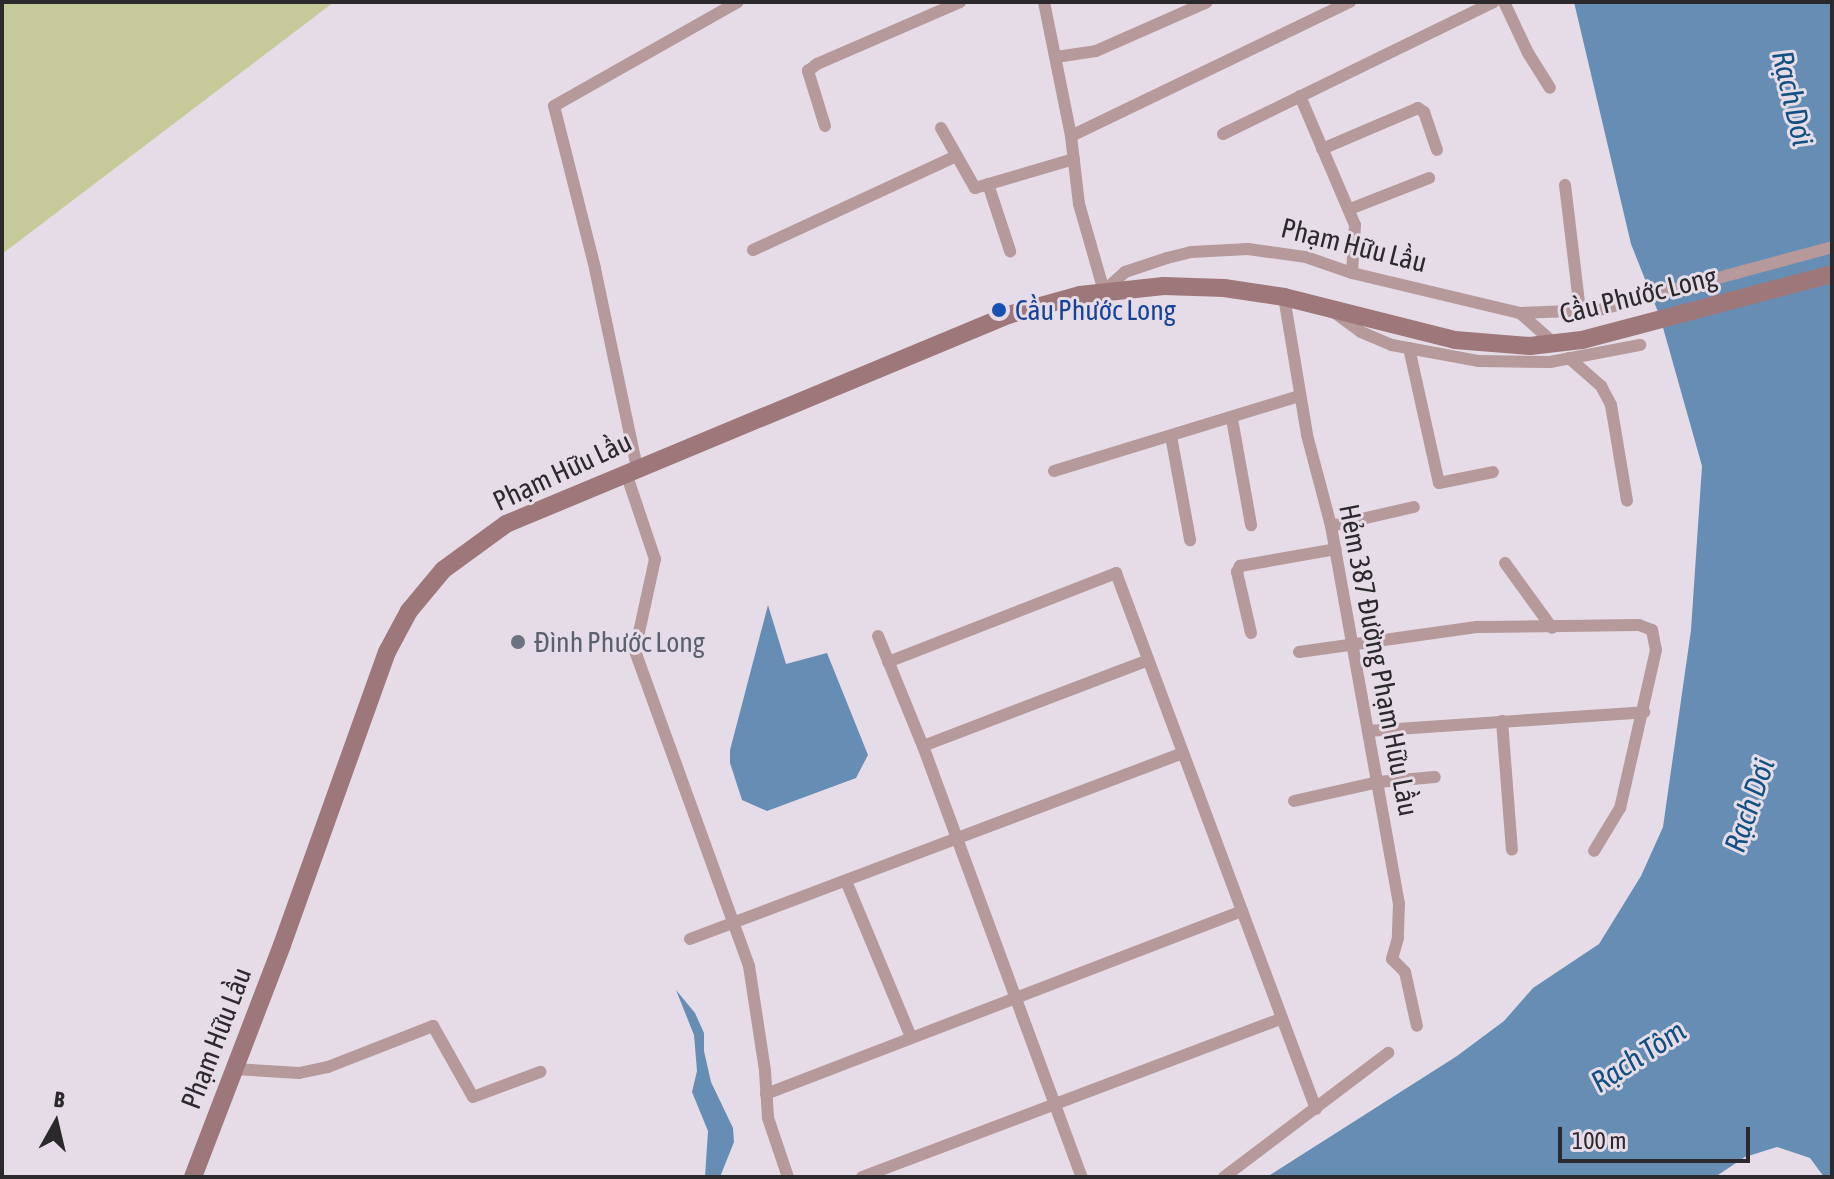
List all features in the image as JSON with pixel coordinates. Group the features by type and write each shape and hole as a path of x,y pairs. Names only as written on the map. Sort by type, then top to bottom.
{"main road":[{"name":"Cầu Phước Long","path":"1455,340 1511,347 1565,343 1832,274"},
{"name":"Phạm Hữu Lầu","path":"193,1177 378,672 409,611 443,570 506,524 1008,315 1104,291 1194,286 1284,297 1455,340"}],"street":[{"path":"738,2 554,106 595,268 631,470 655,559 635,651 749,966 768,1118 788,1177"},
{"path":"825,126 808,71 817,64 960,2"},
{"path":"1044,2 1071,136 1079,204 1104,291"},
{"path":"1056,57 1096,51 1207,2"},
{"path":"1071,136 1350,2"},
{"path":"1223,134 1494,2"},
{"path":"1504,2 1528,53 1550,88"},
{"path":"1300,96 1350,209 1357,245 1352,273"},
{"path":"1322,149 1418,108 1424,112 1437,150"},
{"path":"941,128 975,188 1074,159"},
{"path":"753,250 956,156"},
{"path":"1350,209 1429,178"},
{"path":"988,184 1010,251"},
{"path":"1565,185 1580,311"},
{"name":"Cầu Phước Long","path":"1599,310 1832,247"},
{"name":"Phạm Hữu Lầu","path":"1104,291 1125,272 1191,252 1248,249 1306,257 1352,273 1520,313 1599,310"},
{"name":"Hẻm 387 Đường Phạm Hữu Lầu","path":"1284,297 1300,396 1336,549 1399,903 1398,938 1392,959 1405,972 1417,1026"},
{"name":"Phạm Hữu Lầu","path":"1330,309 1361,332 1409,348 1490,362 1571,360 1640,345"},
{"path":"1520,313 1601,386 1611,405 1627,501"},
{"path":"1409,348 1439,483 1493,472"},
{"path":"1054,471 1300,396"},
{"path":"1232,419 1251,525"},
{"path":"1171,436 1190,540"},
{"path":"1331,526 1414,507"},
{"path":"1251,633 1237,572 1240,566 1336,549"},
{"path":"1505,563 1552,628"},
{"path":"888,662 1116,573 1316,1109"},
{"path":"1299,652 1478,627 1639,625 1652,630 1656,650 1620,808 1594,851"},
{"path":"878,636 923,746 955,840 1082,1177"},
{"path":"923,746 1148,660"},
{"path":"1368,731 1644,712"},
{"path":"1502,721 1512,850"},
{"path":"690,939 1183,753"},
{"path":"1294,801 1378,782 1435,777"},
{"path":"846,881 911,1037"},
{"path":"766,1094 1242,911"},
{"path":"862,1177 1282,1018"},
{"path":"234,1069 299,1073 328,1067 433,1026 473,1097 540,1072"},
{"path":"1224,1177 1388,1053"}],"green space":[{"path":"2,2 334,2 2,254"}],"water":[{"path":"1574,2 1832,2 1832,1177 1824,1177 1810,1158 1777,1147 1745,1157 1715,1177 1267,1177 1457,1056 1504,1021 1533,988 1599,944 1641,876 1663,827 1691,630 1702,466 1660,317 1631,244"},
{"path":"768,605 786,664 827,653 868,755 856,778 767,811 742,800 730,763 730,750"},
{"path":"676,990 695,1013 704,1033 704,1051 711,1082 733,1128 734,1142 720,1177 705,1177 708,1131 692,1092 697,1071 694,1035"}],"place":[{"name":"Cầu Phước Long","path":"999,310"},
{"name":"Đình Phước Long","path":"518,642"}],"water label":[{"name":"Rạch Dơi","path":"1793,98"},
{"name":"Rạch Dơi","path":"1749,805"},
{"name":"Rạch Tôm","path":"1638,1056"}]}
